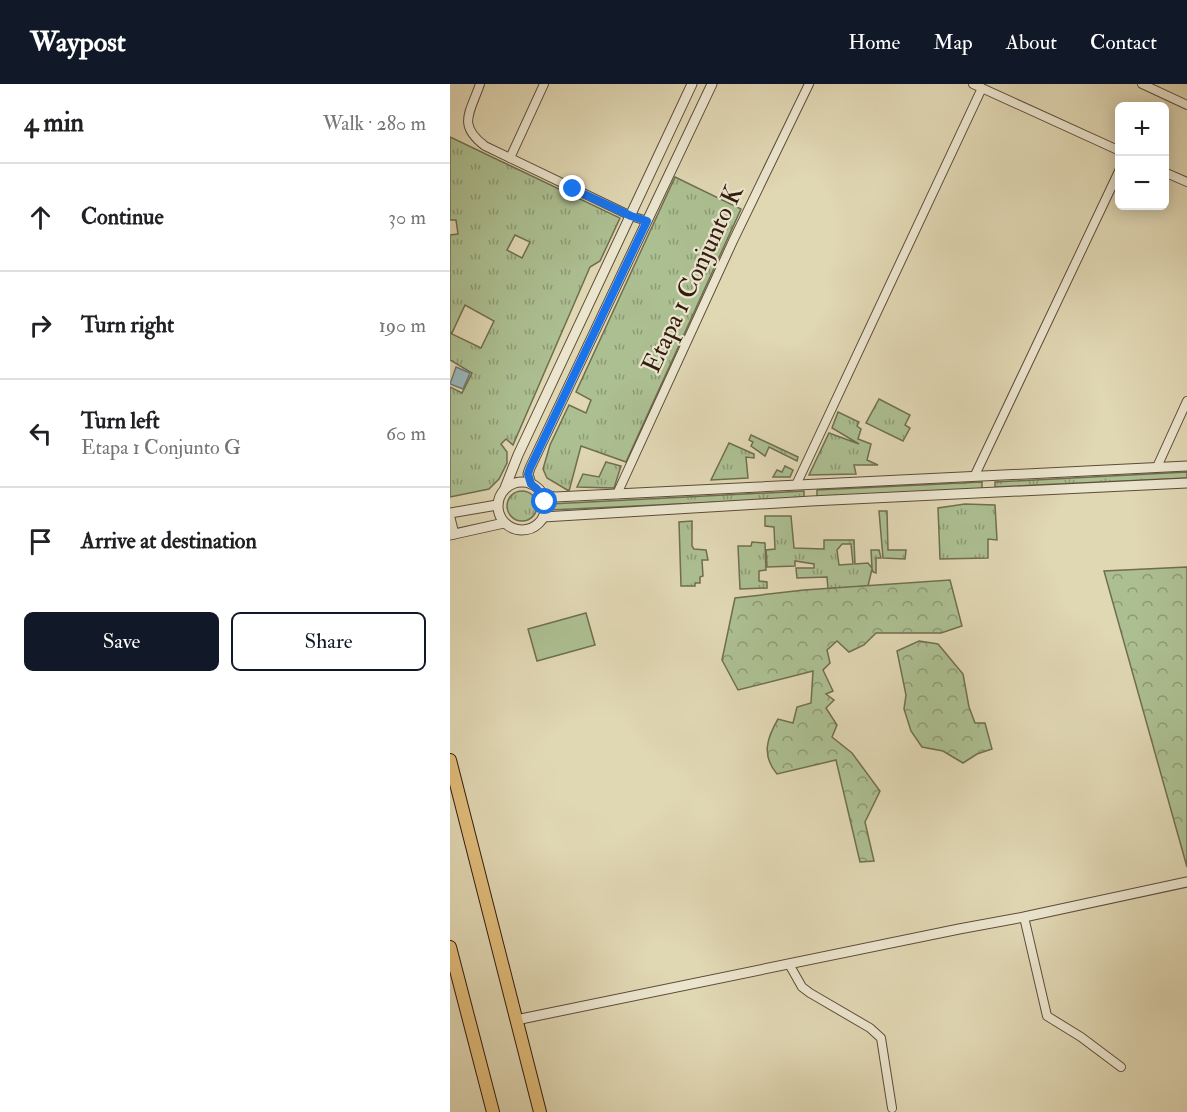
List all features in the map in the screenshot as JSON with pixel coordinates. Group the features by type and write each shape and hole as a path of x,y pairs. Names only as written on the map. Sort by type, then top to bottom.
{"main road":[{"path":"450,760 540,1112"},
{"path":"450,947 493,1112"}],"street":[{"path":"480,84 467,122 472,136 485,147 631,216 647,221"},
{"path":"510,158 544,84"},
{"path":"692,84 500,496 497,505 499,515 504,523 512,528 521,531 530,529 543,517 546,509 542,495 531,484 528,474 530,468 711,84"},
{"name":"Etapa 1 Conjunto K","path":"617,494 733,241 809,84"},
{"path":"973,84 1115,149"},
{"path":"1142,84 1187,105"},
{"path":"796,485 982,88"},
{"path":"1169,174 1187,182"},
{"path":"975,475 1115,178"},
{"path":"1157,467 1187,401"},
{"path":"542,495 555,497 1187,465"},
{"path":"989,475 990,492"},
{"path":"505,488 522,482 531,484"},
{"path":"543,517 811,501 1187,483"},
{"path":"811,485 811,501"},
{"path":"450,513 497,505"},
{"path":"450,518 452,535 504,523"},
{"path":"516,1020 1187,882"},
{"path":"1024,917 1047,1016 1082,1037 1121,1067"},
{"path":"789,964 802,987 870,1028 880,1038 892,1108"}],"green space":[{"path":"450,137 620,218 600,261 590,267 513,445 506,439 501,444 507,452 507,463 499,479 489,489 450,497 450,387 462,393 472,373 450,360 450,333 481,348 494,321 465,305 452,333 450,332 450,235 458,234 456,220 450,220","holes":["515,235 530,242 522,258 507,250"]},
{"path":"675,177 741,209 626,462 581,446 569,491 547,478 543,469 550,445 569,405 586,413 591,400 576,392"},
{"path":"879,399 910,415 905,425 910,428 903,441 866,423"},
{"path":"838,412 859,422 857,426 861,429 858,439 871,444 867,460 878,465 854,465 856,474 809,475 829,433 859,444 832,428"},
{"path":"751,435 798,457 797,461 769,447 765,456 751,446 753,442 749,440"},
{"path":"729,443 754,454 754,458 746,457 748,478 711,480"},
{"path":"606,462 621,466 614,488 577,487 583,474 599,477"},
{"path":"785,466 793,470 790,477 773,477 777,470 782,472"},
{"path":"1187,472 1187,478 995,487 995,482"},
{"path":"982,482 982,489 817,497 817,490"},
{"path":"522,491 528,492 536,500 536,512 528,520 522,521 516,520 508,512 507,506 508,500 516,492"},
{"path":"804,491 804,498 550,510 550,504"},
{"path":"965,504 995,505 997,540 988,539 988,558 940,559 938,508"},
{"path":"879,511 887,511 888,550 906,550 905,559 883,558"},
{"path":"765,516 791,516 794,548 824,549 824,540 854,540 855,564 868,563 872,568 871,550 879,550 881,558 876,558 876,573 872,569 868,586 828,589 827,577 797,578 796,568 814,568 814,564 795,561 795,566 767,567 766,550 775,549 774,527 765,526","holes":["842,544 851,544 853,564 839,565 837,550"]},
{"path":"692,521 692,546 694,549 706,550 708,560 702,560 703,576 700,577 700,583 695,583 695,586 681,586 679,522"},
{"path":"752,542 765,543 766,570 759,571 759,581 767,582 767,588 740,589 738,546 751,546"},
{"path":"1187,567 1187,867 1104,571"},
{"path":"950,580 962,626 941,633 876,633 864,645 849,652 837,641 827,650 830,663 823,670 833,691 826,694 834,700 826,708 837,725 832,737 852,753 880,791 865,822 874,861 860,862 836,760 777,774 767,753 771,733 778,719 793,723 797,707 811,703 813,671 738,690 722,660 735,598 804,590"},
{"path":"586,613 595,645 537,661 528,629"},
{"path":"919,641 938,644 963,674 969,707 975,723 985,723 992,749 977,754 963,763 943,751 922,747 911,731 904,709 906,695 897,651"}],"water":[{"path":"456,367 470,373 463,389 450,384"}],"route":[{"path":"545,502 542,495 531,484 528,474 530,468 647,221 573,189"}]}
